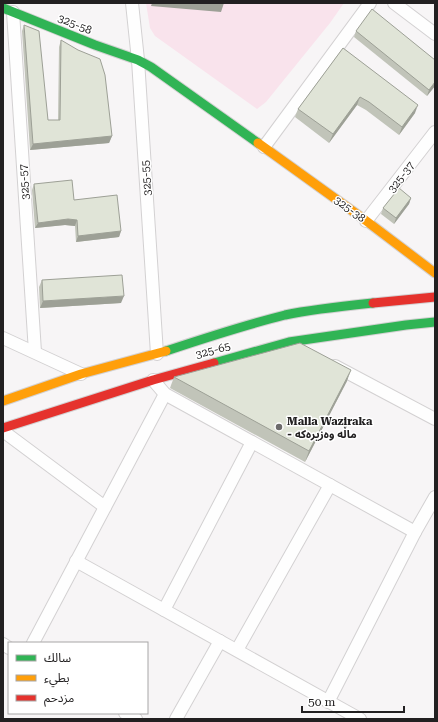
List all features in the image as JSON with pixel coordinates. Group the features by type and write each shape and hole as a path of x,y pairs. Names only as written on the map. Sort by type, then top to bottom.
{"street":[{"name":"325-55","path":"132,3 138,60 156,354"},
{"path":"264,147 370,3"},
{"path":"394,3 435,34"},
{"name":"325-58","path":"8,10 95,45 138,60"},
{"name":"325-57","path":"8,10 35,352"},
{"name":"325-38","path":"138,60 151,67 264,147 435,273"},
{"name":"325-37","path":"366,221 435,132"},
{"name":"325-65","path":"3,401 80,374 226,335 286,315 342,306 435,297"},
{"name":"325-65","path":"3,428 231,354 289,342 435,322"},
{"path":"3,338 80,374"},
{"path":"289,342 303,349"},
{"path":"324,360 435,419"},
{"path":"153,380 165,394 415,532"},
{"path":"34,642 165,394"},
{"path":"3,431 105,507"},
{"path":"164,610 252,442"},
{"path":"237,650 330,485"},
{"path":"328,702 415,532 435,497"},
{"path":"76,561 360,719"},
{"path":"176,719 220,641"},
{"path":"127,714 136,719"}],"shaded area":[{"path":"146,3 344,3 330,23 266,102 257,109 155,36 150,28"}],"building":[{"path":"372,9 435,60 435,82 429,90 356,31"},
{"path":"24,25 39,31 48,120 60,120 61,40 78,50 100,59 105,75 112,136 33,144"},
{"path":"343,48 418,105 402,127 360,97 333,134 298,109"},
{"path":"72,180 74,200 117,195 121,231 78,236 77,220 68,219 38,223 34,184"},
{"path":"399,188 411,198 396,218 383,208"},
{"path":"122,275 124,296 43,301 42,280"},
{"name":"Malla Waziraka - ماڵە وەزیرەکە","path":"300,343 351,370 309,451 174,377"}],"traffic: fast":[{"path":"3,8 95,45 138,60 151,67 258,143"},
{"path":"166,351 240,327 285,315 318,309 373,303"},
{"path":"214,363 289,342 435,322"}],"traffic: slow":[{"path":"258,143 365,220 435,273"},
{"path":"3,401 81,374 166,351"}],"traffic: jam":[{"path":"373,303 435,297"},
{"path":"3,428 153,380 214,363"}],"place":[{"name":"Malla Waziraka - ماڵە وەزیرەکە","path":"279,427"}]}
